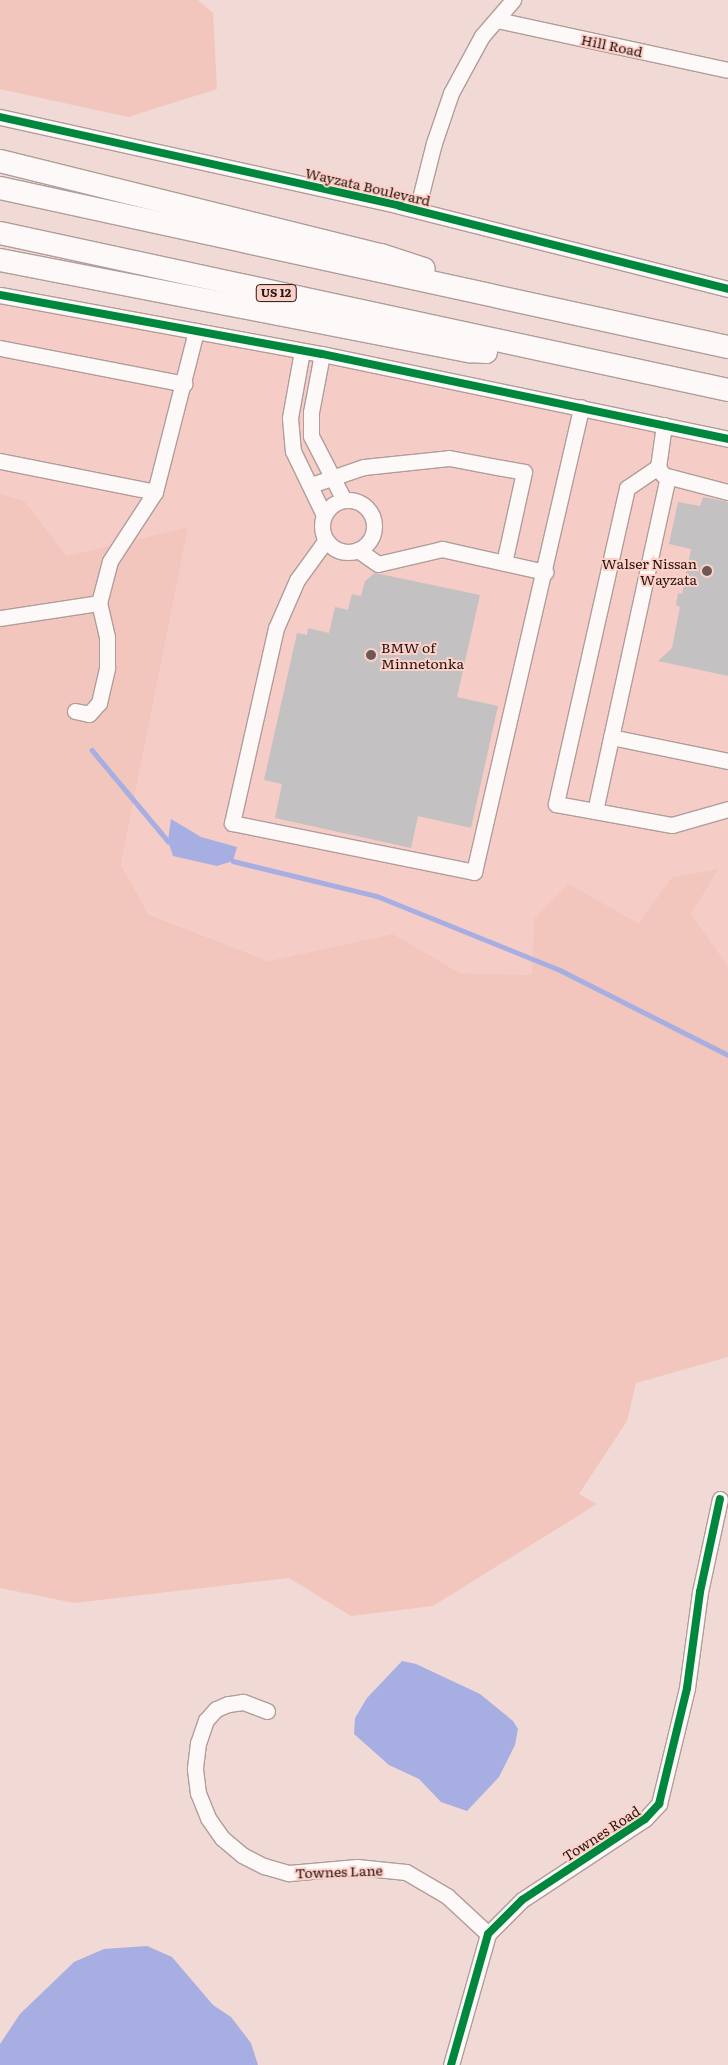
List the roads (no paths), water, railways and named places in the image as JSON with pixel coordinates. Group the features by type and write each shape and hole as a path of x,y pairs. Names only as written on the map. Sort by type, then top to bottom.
{"highway":[{"path":"0,161 382,255 537,306"},
{"path":"0,188 728,347"},
{"name":"US 12","path":"0,233 552,354 728,390"},
{"path":"0,260 470,351 552,354"}],"street":[{"path":"417,210 434,143 451,93 482,36 512,0"},
{"name":"Hill Road","path":"496,20 728,70"},
{"name":"Wayzata Boulevard","path":"0,117 417,210 728,290"},
{"path":"0,296 322,354 728,439"},
{"path":"75,711 90,714 99,703 105,676 107,637 99,603 110,560 155,492 185,384 196,332"},
{"path":"0,348 185,384"},
{"path":"302,351 290,418 293,450 324,515"},
{"path":"322,354 311,412 311,436 344,500"},
{"path":"326,540 297,580 276,628 232,823 474,872 546,572 581,407"},
{"path":"595,811 663,472 664,425"},
{"path":"311,485 364,467 449,458 524,472 504,563"},
{"path":"0,461 155,492"},
{"path":"728,492 663,472 627,488 556,804 672,825 728,809"},
{"path":"358,550 365,545 373,531 372,515 360,503 344,500 329,507 324,515 322,523 326,540 340,550 358,550 378,564 442,549 546,572"},
{"path":"0,618 99,603"},
{"path":"611,737 728,761"},
{"name":"Townes Road","path":"451,2065 488,1934 522,1900 645,1820 659,1804 687,1688 700,1592 720,1499"},
{"name":"Townes Lane","path":"267,1711 242,1702 228,1704 216,1709 206,1720 198,1743 195,1769 198,1793 222,1838 249,1859 289,1873 357,1867 406,1872 447,1896 488,1934"}],"water":[{"path":"171,819 201,837 237,847 233,861 217,866 173,856 168,841"},
{"path":"402,1661 416,1664 480,1694 513,1721 518,1729 515,1745 499,1777 467,1811 441,1802 419,1779 389,1765 354,1734 355,1718 367,1698"},
{"path":"147,1946 172,1957 213,2005 231,2017 251,2043 258,2065 0,2065 0,2044 20,2014 74,1962 104,1949"}],"waterway":[{"path":"92,750 168,841"},
{"path":"233,861 377,896 560,970 728,1055"}],"place":[{"name":"Walser Nissan Wayzata","path":"707,571"},
{"name":"BMW of Minnetonka","path":"371,655"}]}
